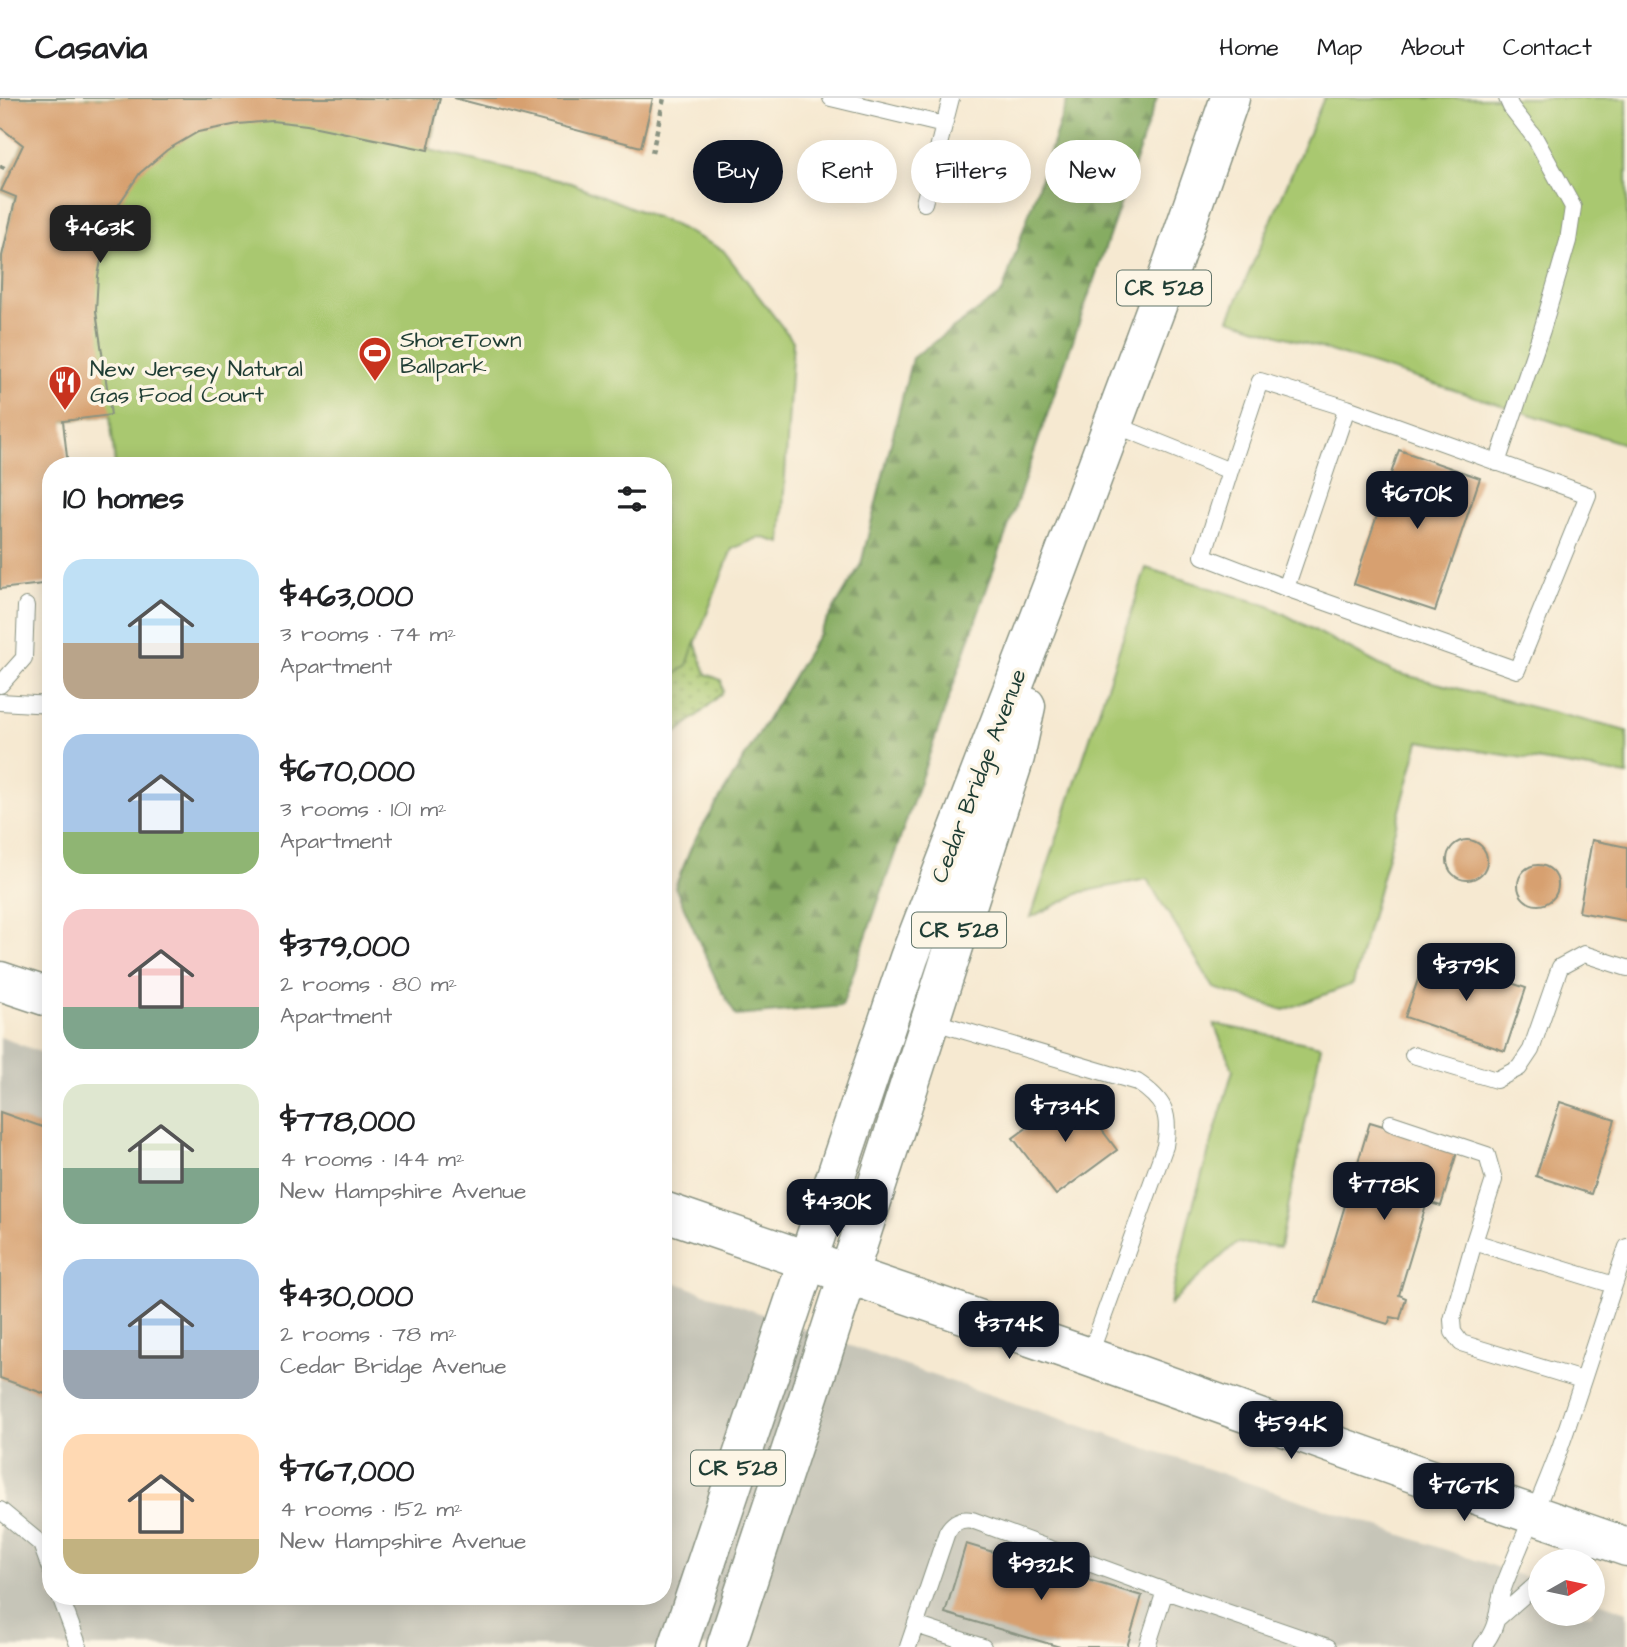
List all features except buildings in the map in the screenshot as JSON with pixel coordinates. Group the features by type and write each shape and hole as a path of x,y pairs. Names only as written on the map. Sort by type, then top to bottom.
{"main road":[{"name":"Cedar Bridge Avenue","path":"726,1647 848,1274 911,1014 909,958 1113,424 1230,98"},
{"path":"0,981 42,995"},
{"name":"Cedar Bridge Avenue","path":"678,1647 807,1261 911,1014"},
{"path":"672,1214 1086,1356 1611,1542"}],"lane":[{"path":"831,98 944,125"},
{"path":"940,140 951,98"},
{"path":"1497,463 1542,330 1568,241 1573,208 1535,138 1507,98"},
{"path":"1260,381 1347,408 1497,463 1588,495 1517,670 1203,556 1260,381"},
{"path":"1286,588 1347,408"},
{"path":"1113,424 1230,471"},
{"path":"0,684 24,658 26,606"},
{"path":"0,702 42,704"},
{"path":"1413,1055 1496,1080 1519,1068 1531,1050 1560,967 1584,954 1627,968"},
{"path":"911,1014 1137,1082 1153,1093 1163,1106 1168,1128 1165,1146 1094,1343 1086,1356"},
{"path":"1391,1123 1488,1155 1494,1180 1452,1320 1452,1332 1461,1343 1582,1380"},
{"path":"1474,1242 1614,1285"},
{"path":"1482,1647 1497,1619 1503,1587 1534,1516 1561,1443 1627,1247"},
{"path":"0,1510 42,1547"},
{"path":"908,1647 947,1532 957,1521 967,1519 1328,1647"},
{"path":"1594,1549 1611,1542"},
{"path":"1147,1647 1165,1591"},
{"path":"1497,1619 1528,1592"},
{"path":"63,1605 79,1647"},
{"path":"916,1625 984,1647"}],"path":[{"path":"652,153 664,98"},
{"path":"0,166 11,171"}],"shaded area":[{"path":"0,1037 42,1053 42,1605 672,1605 672,1281 903,1365 1528,1578 1528,1626 1605,1626 1605,1604 1627,1612 1627,1647 0,1647"}],"green space":[{"name":"ShoreTown Ballpark","path":"0,98 440,98 429,150 571,183 672,224 723,250 793,341 781,543 760,537 732,549 687,665 672,678 672,457 114,457 110,415 63,421 53,457 42,457 42,488 0,589 2,256 16,198 1,191 23,145"},
{"path":"1068,98 1157,98 1141,144 1141,140 1054,140"},
{"path":"1324,98 1627,98 1627,445 1229,319"},
{"path":"1045,166 1045,203 1121,203 842,1006 736,1016 717,982 675,887 693,843 861,564 912,358 1002,293"},
{"path":"1146,568 1269,606 1393,672 1627,731 1627,775 1419,741 1353,984 1284,1010 1214,988 1147,879 1082,892 1031,917"},
{"path":"695,642 706,674 721,680 723,692 672,736 672,678 687,665"},
{"path":"1214,1024 1321,1046 1280,1247 1236,1243 1170,1304 1189,1219 1233,1070"}],"place":[{"name":"ShoreTown Ballpark","path":"375,383"},
{"name":"New Jersey Natural Gas Food Court","path":"65,412"}]}
